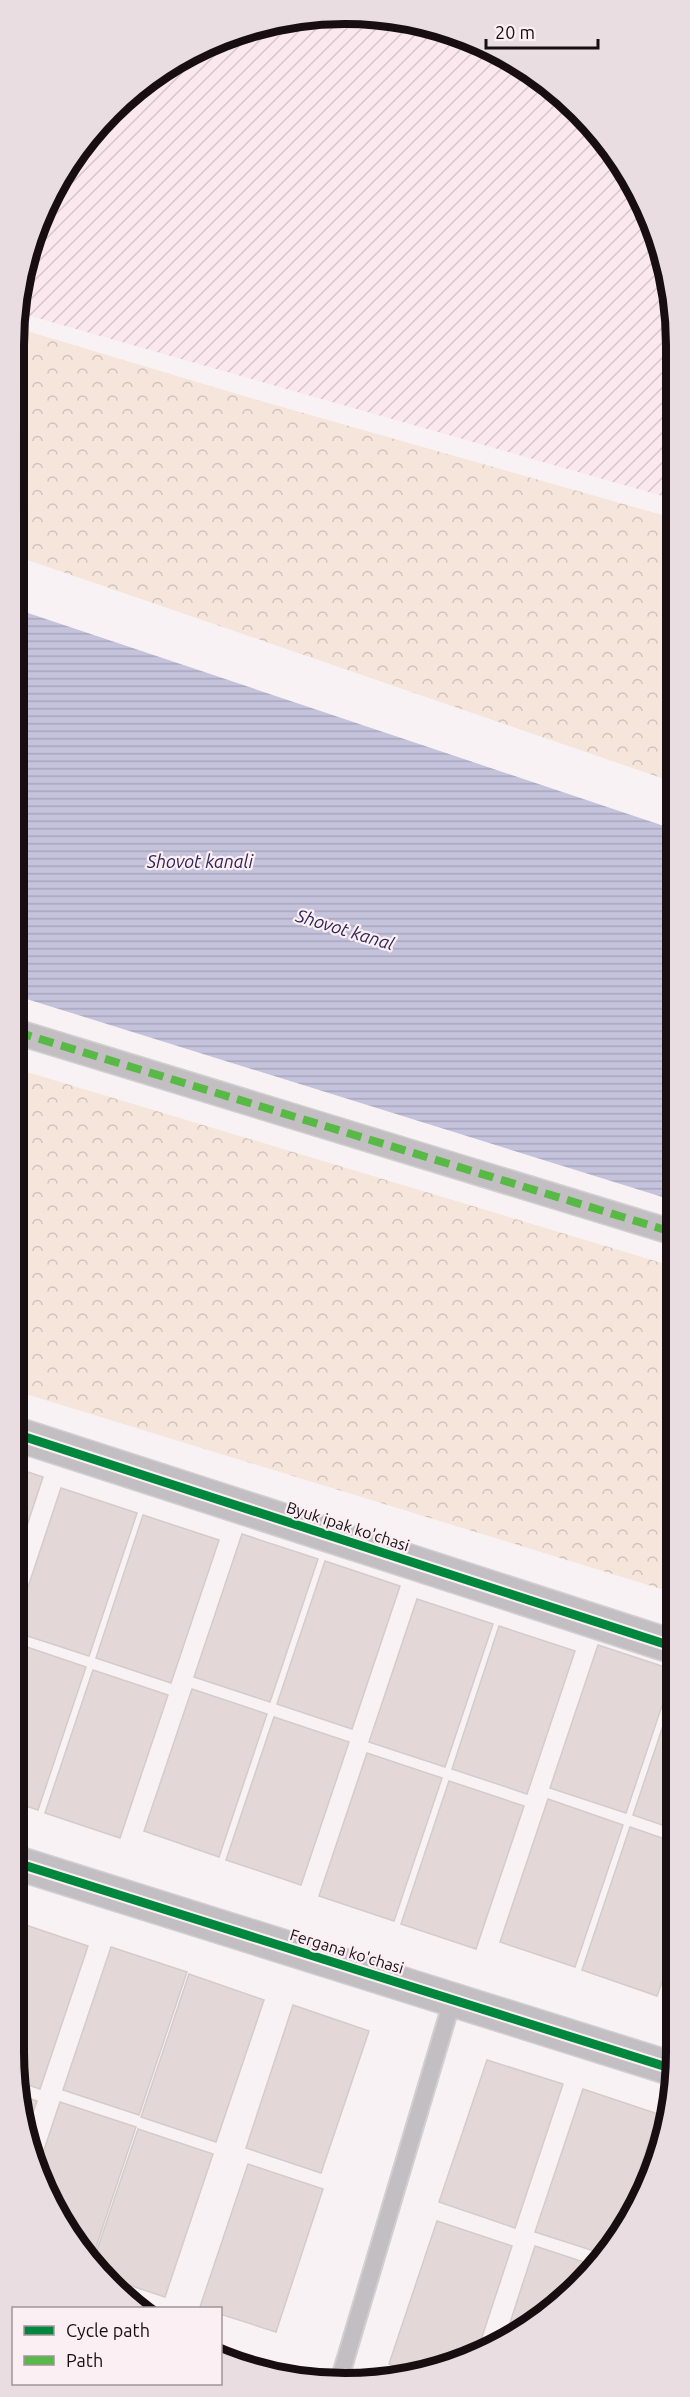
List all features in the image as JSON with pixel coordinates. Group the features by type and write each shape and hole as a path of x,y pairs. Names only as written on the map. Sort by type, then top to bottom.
{"street":[{"path":"24,1034 666,1230"},
{"name":"Byuk ipak ko'chasi","path":"24,1437 666,1644"},
{"name":"Fergana ko'chasi","path":"24,1865 665,2067"}],"lane":[{"path":"341,2373 453,1998"}],"shaded area":[{"path":"345,24 408,30 468,48 523,78 572,118 612,167 642,222 660,282 665,324 666,497 26,315 30,282 48,222 78,167 118,118 167,78 222,48 282,30"}],"green space":[{"path":"25,330 247,397 666,516 666,780 24,559"},
{"path":"24,1071 666,1264 666,1590 24,1393"}],"water":[{"name":"Shovot kanali","path":"24,612 666,827 666,1198 24,998"}],"building":[{"path":"24,1471 43,1477 24,1535"},
{"path":"24,1471 43,1477 24,1535"},
{"path":"61,1488 137,1513 89,1656 24,1635 24,1599"},
{"path":"61,1488 137,1513 89,1656 24,1635 24,1599"},
{"path":"143,1515 219,1540 171,1683 96,1658"},
{"path":"143,1515 219,1540 171,1683 96,1658"},
{"path":"242,1534 318,1559 270,1702 194,1677"},
{"path":"242,1534 318,1559 270,1702 194,1677"},
{"path":"325,1561 400,1586 352,1729 277,1704"},
{"path":"325,1561 400,1586 352,1729 277,1704"},
{"path":"417,1599 493,1624 445,1767 369,1742"},
{"path":"417,1599 493,1624 445,1767 369,1742"},
{"path":"499,1626 575,1651 527,1794 452,1769"},
{"path":"499,1626 575,1651 527,1794 452,1769"},
{"path":"598,1645 666,1667 666,1694 626,1813 550,1788"},
{"path":"598,1645 666,1667 666,1694 626,1813 550,1788"},
{"path":"24,1646 86,1667 38,1810 24,1805"},
{"path":"24,1646 86,1667 38,1810 24,1805"},
{"path":"93,1670 168,1695 120,1838 45,1813"},
{"path":"93,1670 168,1695 120,1838 45,1813"},
{"path":"192,1689 267,1714 219,1857 144,1831"},
{"path":"192,1689 267,1714 219,1857 144,1831"},
{"path":"274,1717 349,1742 301,1885 226,1860"},
{"path":"274,1717 349,1742 301,1885 226,1860"},
{"path":"666,1717 666,1826 633,1815"},
{"path":"666,1717 666,1826 633,1815"},
{"path":"367,1753 442,1778 394,1921 319,1896"},
{"path":"367,1753 442,1778 394,1921 319,1896"},
{"path":"449,1781 524,1806 476,1949 401,1924"},
{"path":"449,1781 524,1806 476,1949 401,1924"},
{"path":"548,1799 623,1825 575,1967 500,1942"},
{"path":"548,1799 623,1825 575,1967 500,1942"},
{"path":"630,1827 666,1839 666,1971 657,1996 582,1970"},
{"path":"630,1827 666,1839 666,1971 657,1996 582,1970"},
{"path":"24,1924 88,1946 40,2089 26,2084"},
{"path":"111,1947 187,1972 139,2115 63,2090"},
{"path":"189,1974 264,2000 216,2142 141,2117"},
{"path":"293,2005 369,2031 321,2173 246,2148"},
{"path":"487,2060 563,2084 515,2228 439,2202"},
{"path":"583,2089 658,2114 629,2200 596,2252 535,2232"},
{"path":"28,2098 37,2101 31,2119"},
{"path":"60,2102 136,2127 94,2252 57,2194 42,2157"},
{"path":"138,2129 213,2154 165,2297 122,2283 96,2254"},
{"path":"248,2164 323,2189 276,2332 222,2315 222,2307 200,2307"},
{"path":"437,2221 512,2246 480,2343 448,2356 408,2367 400,2368 389,2364"},
{"path":"535,2246 587,2263 557,2293 508,2329"}],"marked path":[{"path":"24,1034 666,1230"}],"cycle path":[{"path":"24,1437 666,1644"},
{"path":"24,1865 665,2067"}],"water label":[{"name":"Shovot kanal","path":"345,930"}]}
